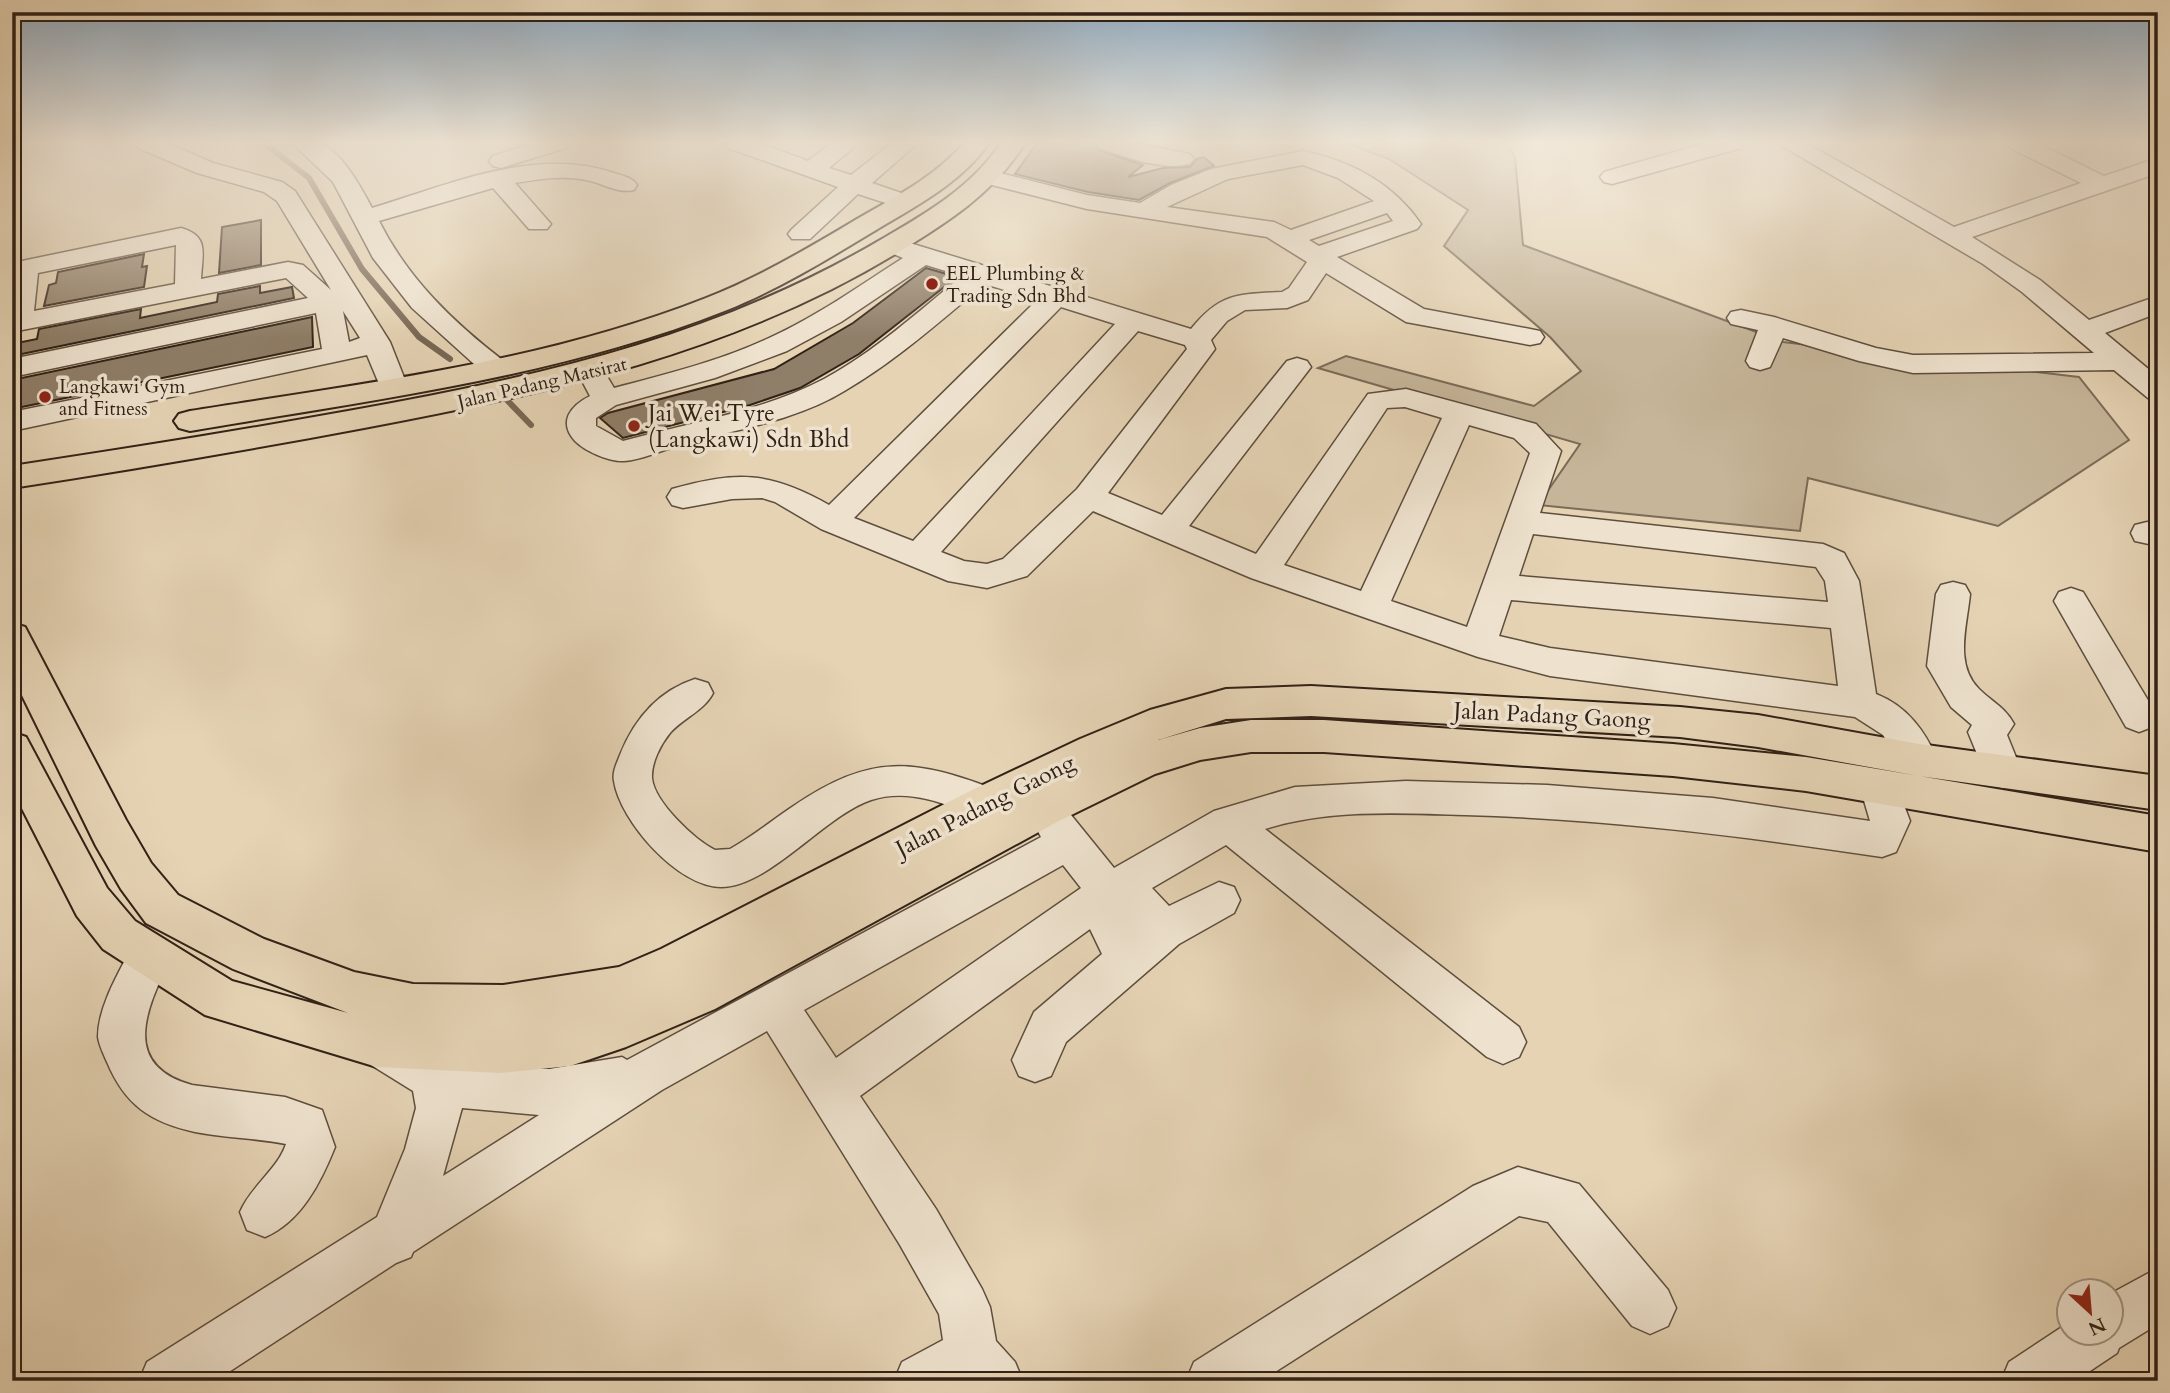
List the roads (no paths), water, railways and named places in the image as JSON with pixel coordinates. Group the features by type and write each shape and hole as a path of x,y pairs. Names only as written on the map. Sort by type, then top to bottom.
{"main road":[{"name":"Jalan Padang Matsirat","path":"12,477 73,468 329,411 392,385 495,368 664,324 719,303 804,263 894,208"},
{"name":"Jalan Padang Matsirat","path":"12,453 329,411 478,398 591,372 691,341 808,292 893,244 948,208"},
{"path":"12,503 43,480 73,468"},
{"name":"Jalan Padang Gaong","path":"12,637 111,832 136,876 162,909 249,954 354,994 413,1006 503,1007 622,988 1143,761 1200,744 1251,736 1324,736 1567,751 1793,773 2158,834"},
{"name":"Jalan Padang Gaong","path":"12,748 92,902 119,935 221,1000 377,1044 500,1051 570,1043 626,1026 699,994 1029,810 1164,721 1226,704 1299,701 1680,722 1758,731 1919,760 2158,793"},
{"path":"66,856 111,832"}],"street":[{"path":"293,208 376,342 392,385"},
{"path":"359,208 396,271 459,340 495,368"},
{"path":"524,208 538,224"},
{"path":"801,234 829,208"},
{"path":"1125,208 1267,228 1416,316 1530,337"},
{"path":"1144,211 1148,208"},
{"path":"1289,239 1377,208"},
{"path":"1197,340 1217,315 1239,302 1287,300 1299,294 1318,259 1408,223 1395,208"},
{"path":"1905,208 1954,235 2031,286 2158,392"},
{"path":"1954,235 2032,208"},
{"path":"188,291 189,240 181,236 26,268 16,323 188,291 288,270 294,271 328,302 337,354"},
{"path":"683,497 763,487 786,494 832,521 960,573 987,576 1015,568 1088,497 1202,349 1197,340 923,256 893,244"},
{"path":"591,372 606,399 712,369 798,335 923,256"},
{"path":"832,521 1056,296"},
{"path":"12,368 328,302"},
{"path":"2085,331 2158,303"},
{"path":"1741,318 1774,325 1891,361 1913,364 2121,361"},
{"path":"918,556 1133,320"},
{"path":"1760,361 1774,325"},
{"path":"12,422 337,354 376,342"},
{"path":"1169,529 1297,367"},
{"path":"712,369 737,420"},
{"path":"1263,570 1378,400 1406,398 1525,431 1539,441 1546,451 1478,644"},
{"path":"1370,608 1459,414"},
{"path":"1088,497 1263,570 1478,644 1550,662 1679,677 1859,703 1879,709 1910,740 1919,760"},
{"path":"1521,522 1823,556 1832,562 1842,581 1859,703"},
{"path":"1498,587 1845,616"},
{"path":"1953,594 1945,666 1964,697 1995,724 1987,732 2003,772"},
{"path":"2071,601 2139,717"},
{"path":"695,694 665,712 646,737 633,779 642,803 685,854 712,869 724,869 751,859 842,795 882,780 920,779 1029,810 1109,892 1132,896 1164,930"},
{"path":"831,1089 1109,892 1228,823 1295,803 1406,797 1547,801 1713,814 1882,841 1890,821 1879,787"},
{"path":"169,1380 393,1239 646,1074 773,1002 1029,810"},
{"path":"1228,823 1503,1042"},
{"path":"1109,892 1111,928 1127,959"},
{"path":"1035,1060 1050,1027 1127,959 1164,930 1219,900"},
{"path":"150,955 128,1003 121,1038 130,1067 143,1087 167,1100 195,1110 284,1117 305,1128 311,1147 300,1170 265,1212"},
{"path":"773,1002 918,1227 964,1307 984,1367 921,1381"},
{"path":"377,1044 413,1063 434,1079 518,1095 573,1092 646,1074"},
{"path":"393,1239 429,1149 439,1108 434,1079"},
{"path":"1213,1381 1490,1203 1518,1191 1562,1201 1650,1308"},
{"path":"2124,1316 2158,1294"},
{"path":"2028,1381 2077,1348"}],"lane":[{"path":"606,399 586,411 581,419 583,428 593,441 608,450 623,452 804,400 853,374 981,274"}],"waterway":[{"path":"326,208 362,269 419,337 450,359"},
{"path":"505,398 531,425"}],"place":[{"name":"EEL Plumbing & Trading Sdn Bhd","path":"932,284"},
{"name":"Langkawi Gym and Fitness","path":"45,397"},
{"name":"Jai Wei Tyre (Langkawi) Sdn Bhd","path":"634,426"}]}
